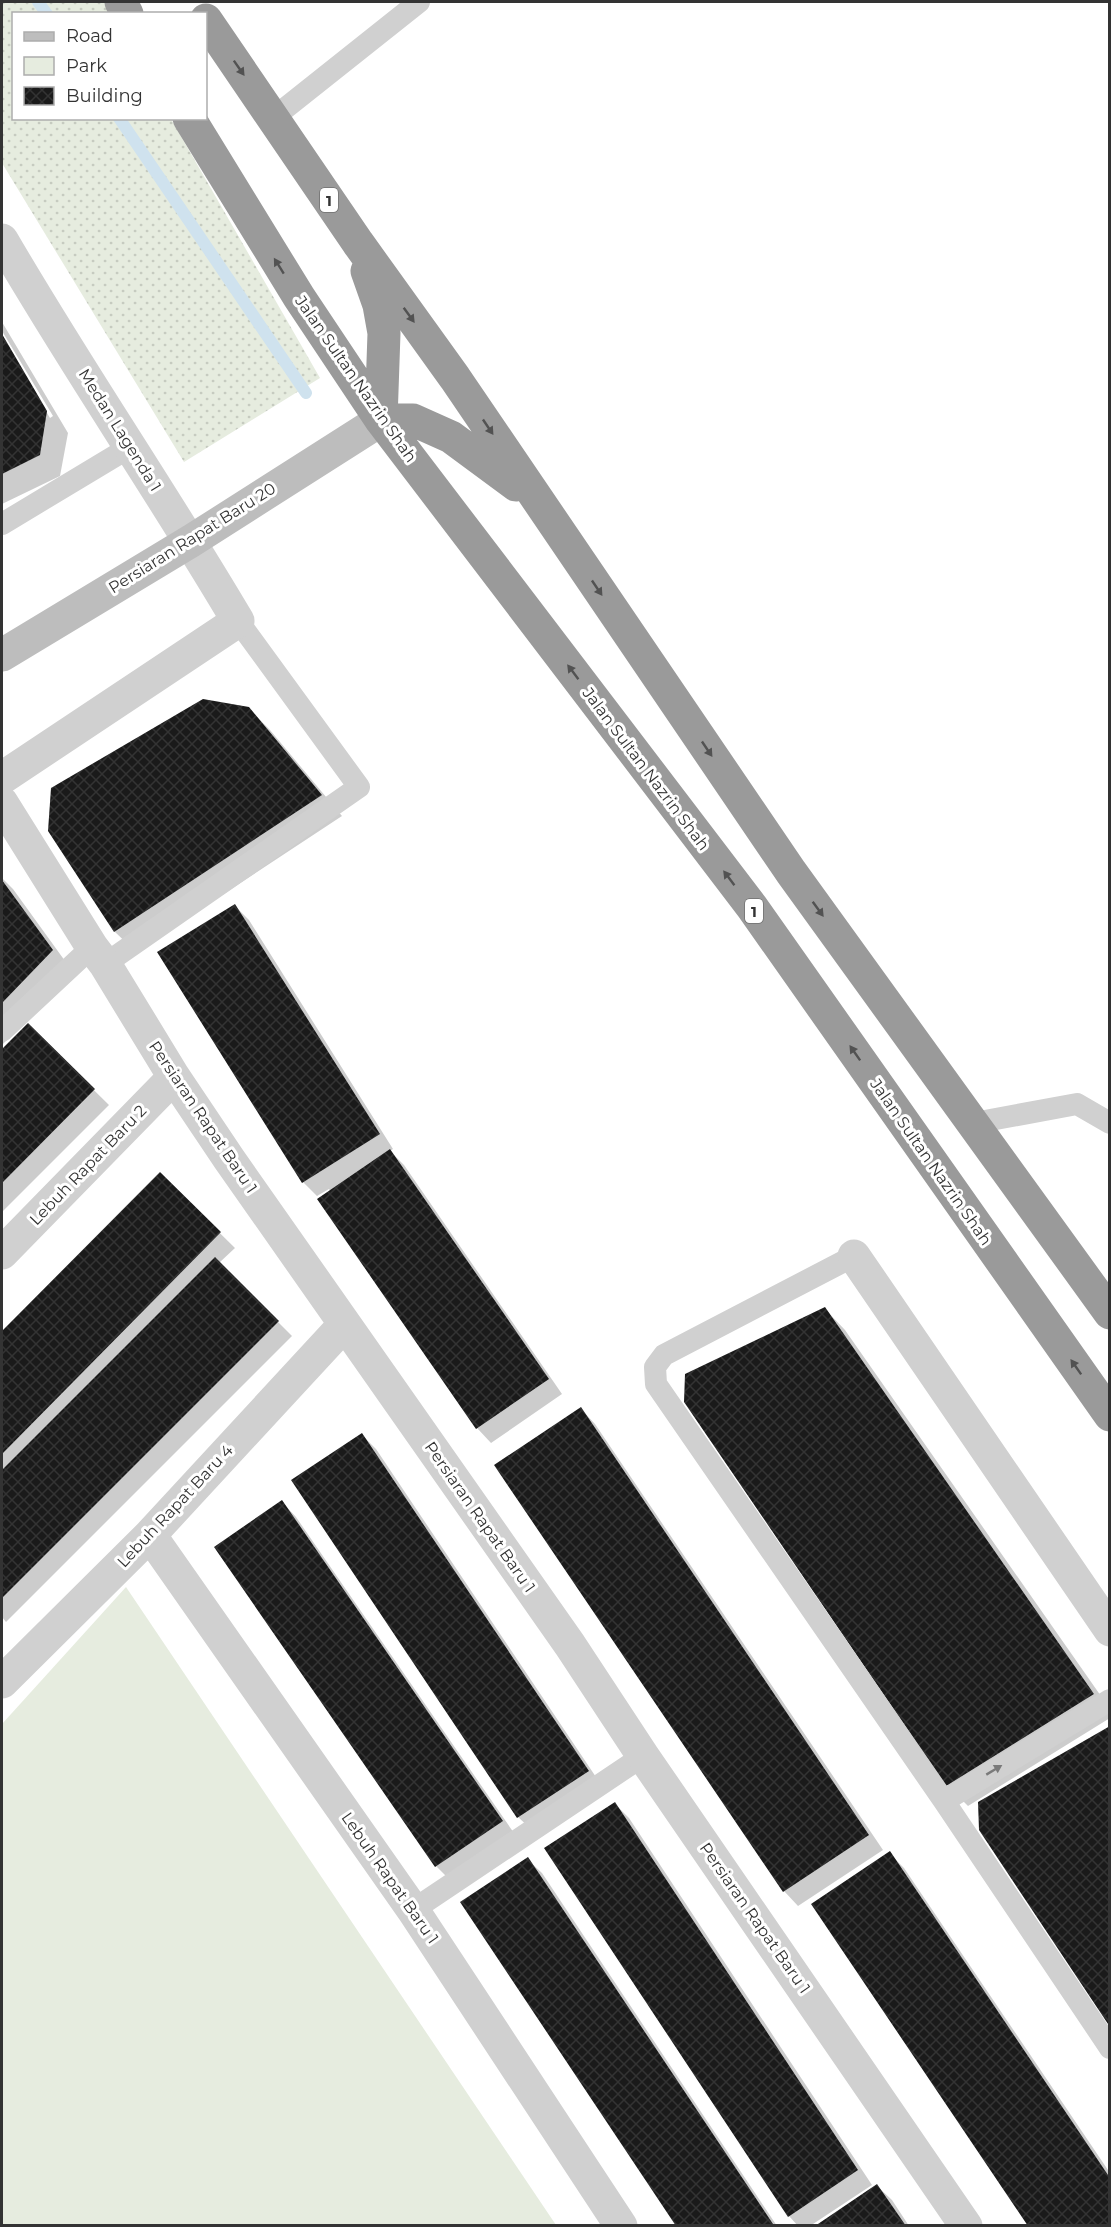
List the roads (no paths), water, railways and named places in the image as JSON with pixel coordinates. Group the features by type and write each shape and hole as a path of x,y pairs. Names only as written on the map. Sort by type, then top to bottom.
{"highway":[{"name":"1","path":"207,21 358,243 455,378 791,872 1110,1313"},
{"name":"Jalan Sultan Nazrin Shah","path":"190,120 299,297 381,420 752,907 1110,1415"},
{"path":"358,243 379,305 384,333 381,420 413,420 451,437 489,463 540,505"}],"street":[{"name":"Medan Lagenda 1","path":"2,240 191,541 238,621"},
{"name":"Persiaran Rapat Baru 20","path":"2,655 191,541 381,420"},
{"path":"2,778 238,621"},
{"name":"Persiaran Rapat Baru 1","path":"2,803 174,1077 344,1325 570,1645 643,1756 966,2226"},
{"name":"Lebuh Rapat Baru 2","path":"2,1253 174,1077"},
{"path":"854,1256 1110,1630"},
{"name":"Lebuh Rapat Baru 4","path":"2,1682 150,1535 344,1325"},
{"name":"Lebuh Rapat Baru 1","path":"150,1535 413,1910 621,2226"}],"lane":[{"path":"273,118 394,11 419,2"},
{"path":"2,524 130,447"},
{"path":"2,1031 99,956 359,787 238,621"},
{"path":"974,1123 1077,1104 1110,1105"},
{"path":"1077,1104 1110,1123"},
{"path":"854,1256 664,1355 655,1367 656,1384 944,1801 1110,2048"},
{"path":"944,1801 1110,1700"},
{"path":"413,1910 643,1756"}],"waterway":[{"path":"38,2 46,12"},
{"path":"120,120 306,393"}]}
